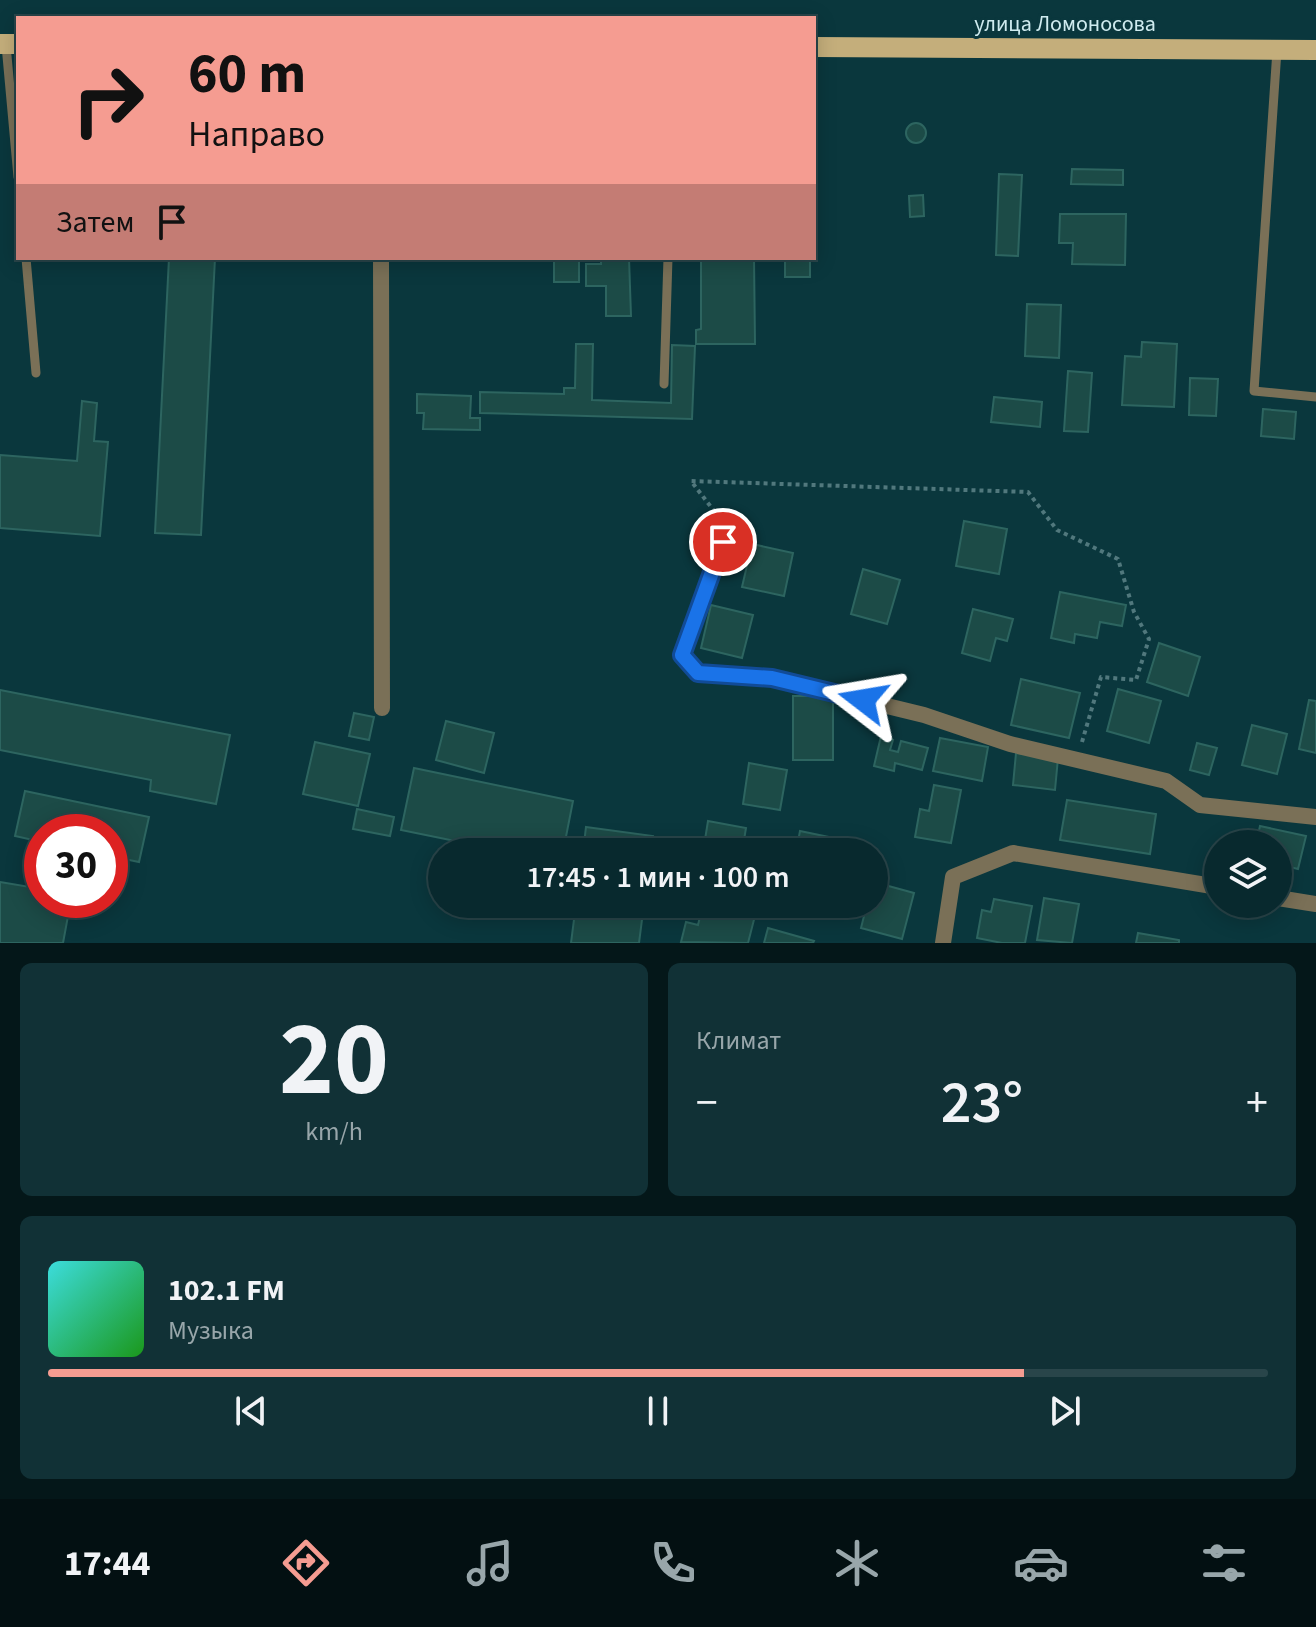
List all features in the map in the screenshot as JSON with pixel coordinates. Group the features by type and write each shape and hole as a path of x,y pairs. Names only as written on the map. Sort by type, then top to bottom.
{"main road":[{"name":"улица Ломоносова","path":"816,47 1316,50"}],"street":[{"path":"381,260 382,708"},
{"path":"723,542 682,655 698,673 772,678 924,715 1010,744 1166,781 1200,805 1316,817"},
{"path":"943,943 953,877 1013,853 1204,885"},
{"path":"1292,900 1316,904"}],"lane":[{"path":"8,44 16,150"},
{"path":"1277,49 1254,391 1316,397"},
{"path":"26,260 36,373"},
{"path":"664,384 668,260"}],"path":[{"path":"723,542 718,516 691,481 1028,492 1057,530 1118,559 1134,612 1149,639 1136,680 1101,677 1077,760"}],"building":[{"path":"916,123 923,126 926,133 923,140 916,143 909,140 906,133 909,126"},
{"path":"1072,169 1123,170 1123,185 1071,184"},
{"path":"999,174 1022,175 1018,256 996,255"},
{"path":"923,195 924,216 910,217 909,196"},
{"path":"1060,214 1126,214 1125,265 1072,264 1073,243 1059,243"},
{"path":"169,260 215,260 201,535 155,533"},
{"path":"554,260 579,260 579,282 554,282"},
{"path":"601,260 629,260 631,316 606,316 606,286 586,286 586,264 601,264"},
{"path":"701,260 754,260 755,344 696,344 696,330 701,329"},
{"path":"785,260 810,260 810,277 785,277"},
{"path":"1027,304 1061,305 1059,358 1025,356"},
{"path":"1142,342 1177,344 1174,407 1122,405 1125,356 1141,357"},
{"path":"576,344 593,344 592,400 671,403 672,345 695,346 692,419 480,413 480,392 564,394 564,388 575,388"},
{"path":"1068,371 1092,373 1088,432 1064,431"},
{"path":"1190,378 1218,379 1216,416 1189,415"},
{"path":"417,394 471,396 470,418 480,418 480,430 423,429 424,413 417,413"},
{"path":"994,397 1042,402 1040,427 991,422"},
{"path":"82,401 97,403 94,441 108,442 100,536 0,528 0,455 77,461"},
{"path":"1263,409 1296,412 1294,439 1261,436"},
{"path":"964,521 1007,529 999,574 956,566"},
{"path":"752,544 793,553 784,596 742,587"},
{"path":"863,569 900,580 887,624 851,614"},
{"path":"1060,592 1126,605 1122,626 1100,622 1097,638 1075,634 1074,643 1051,638"},
{"path":"711,605 753,615 742,658 701,648"},
{"path":"973,609 1013,619 1007,641 996,638 990,661 962,653"},
{"path":"1159,643 1200,657 1188,696 1147,682"},
{"path":"1021,679 1080,693 1069,738 1011,725"},
{"path":"1118,689 1161,701 1149,743 1107,731"},
{"path":"0,690 230,735 216,804 150,791 151,780 0,750"},
{"path":"793,696 833,696 833,760 793,760"},
{"path":"1309,700 1316,701 1316,753 1299,749"},
{"path":"354,713 374,717 369,740 349,736"},
{"path":"446,721 494,733 484,773 436,760"},
{"path":"1252,725 1287,734 1277,774 1242,765"},
{"path":"881,736 893,740 890,750 898,752 901,741 928,748 922,770 895,763 894,771 874,766"},
{"path":"940,738 988,747 982,781 933,771"},
{"path":"315,742 370,754 358,806 303,794"},
{"path":"1197,743 1217,748 1209,775 1190,770"},
{"path":"1016,753 1058,758 1055,790 1013,785"},
{"path":"749,763 787,770 780,810 743,804"},
{"path":"414,768 573,801 566,838 440,838 401,830"},
{"path":"934,785 961,790 951,843 915,837 920,809 929,811"},
{"path":"25,791 149,817 139,862 128,860 128,814 24,814 24,838 15,836"},
{"path":"1067,800 1156,814 1150,854 1060,840"},
{"path":"357,809 394,817 390,836 353,829"},
{"path":"708,821 746,828 744,838 705,838"},
{"path":"586,827 653,836 653,838 585,838"},
{"path":"800,831 834,838 799,838"},
{"path":"1292,833 1306,836 1298,869 1292,868"},
{"path":"0,882 24,886 24,918 68,918 63,943 0,943"},
{"path":"888,886 914,893 902,939 861,928 864,918 888,918"},
{"path":"1044,898 1079,904 1072,943 1037,940"},
{"path":"994,899 1032,906 1025,943 977,938 982,910 991,912"},
{"path":"574,918 642,918 639,943 571,943"},
{"path":"700,918 754,918 748,943 681,942 686,922 698,925"},
{"path":"768,928 814,941 764,943"},
{"path":"1138,933 1179,940 1179,943 1136,943"}],"route":[{"path":"723,542 682,655 698,673 772,678 863,700"}]}
